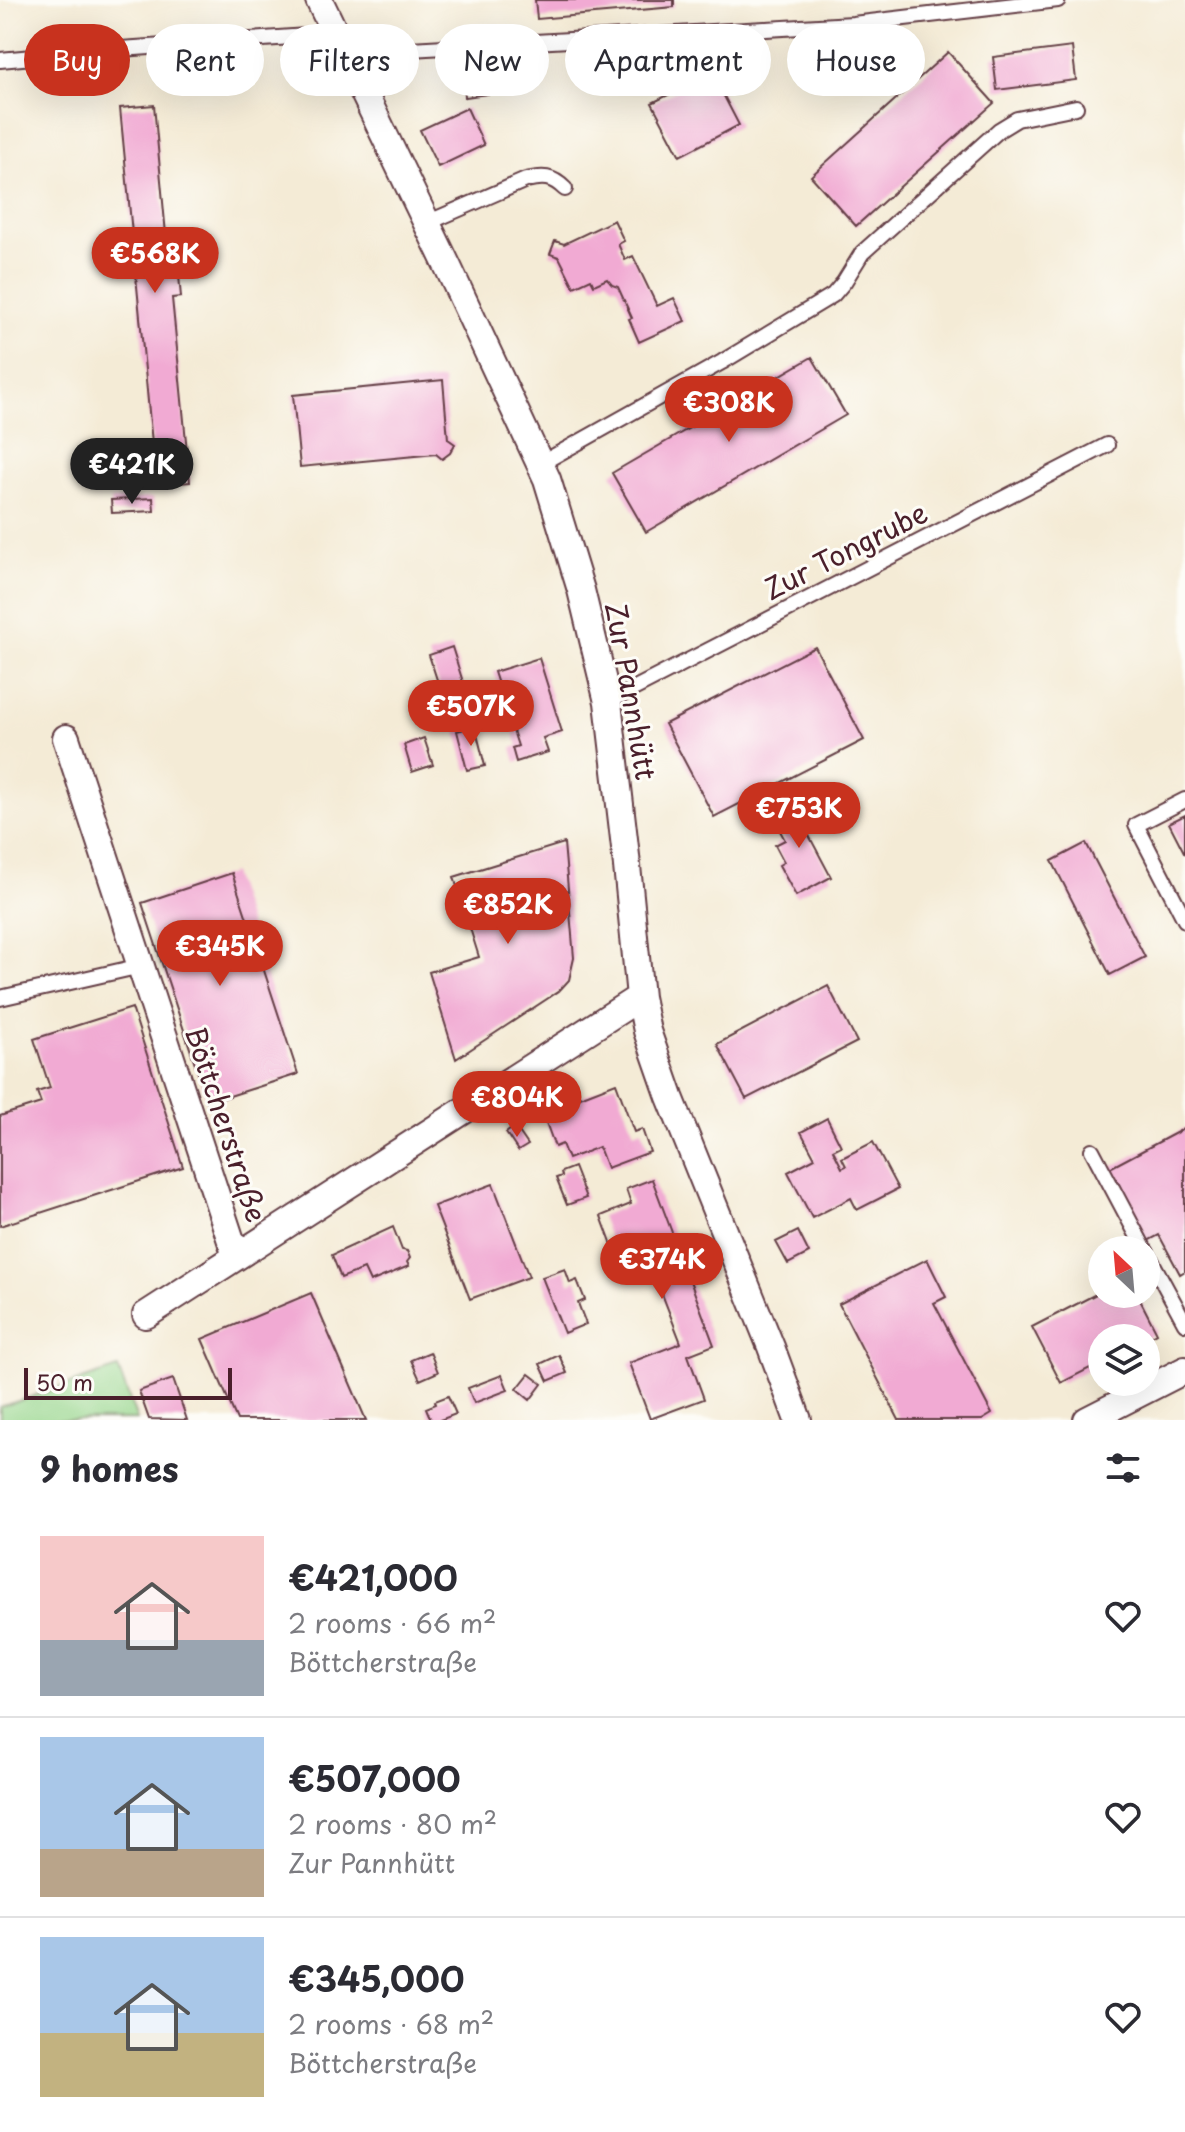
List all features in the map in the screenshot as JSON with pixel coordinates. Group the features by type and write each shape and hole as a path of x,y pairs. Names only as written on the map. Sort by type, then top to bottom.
{"street":[{"name":"Zur Pannhütt","path":"319,0 331,24"},
{"name":"Zur Pannhütt","path":"365,96 547,479 581,590 608,702 640,997 647,1031 670,1097 798,1420"},
{"name":"Böttcherstraße","path":"66,738 236,1256"},
{"name":"Böttcherstraße","path":"146,1315 640,997"},
{"path":"1087,1420 1185,1370"}],"lane":[{"path":"419,48 853,24 1058,0"},
{"path":"0,60 280,38"},
{"path":"540,464 722,362 833,295 862,253 999,130 1017,119 1076,107"},
{"path":"427,223 526,180 542,177 557,181 565,189"},
{"name":"Zur Tongrube","path":"608,702 1107,445"},
{"path":"1185,800 1136,825 1185,920"},
{"path":"0,998 141,966"},
{"path":"1092,1150 1138,1236"},
{"path":"1160,1276 1185,1323"}],"green space":[{"path":"118,1368 137,1420 0,1420 0,1407"}],"building":[{"path":"535,0 674,0 674,7 537,19"},
{"path":"1072,47 1076,80 997,90 993,57"},
{"path":"948,52 994,103 856,226 811,176 899,96 925,96 925,73"},
{"path":"666,96 724,96 739,125 680,156 652,103"},
{"path":"154,105 168,256 177,255 181,297 172,298 190,482 156,485 120,108"},
{"path":"467,108 484,145 438,167 420,130"},
{"path":"614,220 624,241 618,244 625,260 633,256 657,306 674,298 685,321 639,342 618,287 607,279 594,285 591,279 574,287 559,257 550,254 555,241 564,244"},
{"path":"812,357 846,415 646,532 612,473"},
{"path":"443,380 448,439 455,444 442,459 436,454 300,467 293,395"},
{"path":"153,498 154,511 112,513 111,500"},
{"path":"452,647 463,682 440,689 429,655"},
{"path":"815,647 864,740 714,817 665,724"},
{"path":"539,658 562,732 543,738 548,752 516,762 512,748 518,746 494,672"},
{"path":"475,726 485,766 467,770 457,731"},
{"path":"424,738 433,765 412,772 404,745"},
{"path":"800,801 813,826 806,830 831,877 796,896 779,865 784,862 775,845 785,840 772,816"},
{"path":"1185,815 1185,854 1169,823"},
{"path":"564,843 574,958 569,980 559,991 456,1059 429,972 479,957 454,877"},
{"path":"1086,843 1145,957 1110,975 1052,861"},
{"path":"232,873 298,1074 208,1103 142,903"},
{"path":"828,986 857,1042 746,1099 717,1044"},
{"path":"132,1008 183,1167 0,1226 0,1116 41,1103 37,1092 50,1088 34,1039"},
{"path":"616,1083 634,1132 642,1129 650,1152 607,1168 599,1147 568,1159 562,1144 555,1147 544,1117 558,1111 557,1106"},
{"path":"827,1118 841,1146 833,1150 842,1168 846,1166 842,1158 873,1142 898,1189 857,1210 851,1198 812,1218 788,1172 815,1158 801,1132"},
{"path":"515,1126 528,1145 518,1151 506,1133"},
{"path":"1185,1128 1185,1271 1180,1274 1159,1235 1143,1236 1108,1169"},
{"path":"574,1167 586,1198 567,1205 556,1178 562,1176 561,1172"},
{"path":"652,1179 714,1345 688,1355 704,1399 650,1419 629,1363 681,1343 655,1276 649,1279 635,1243 614,1251 601,1216 631,1204 626,1189"},
{"path":"493,1184 529,1277 470,1299 434,1206"},
{"path":"393,1227 402,1250 407,1251 410,1258 407,1262 409,1266 370,1282 364,1269 341,1278 332,1255"},
{"path":"798,1231 809,1253 788,1264 776,1242"},
{"path":"927,1259 946,1297 934,1303 992,1414 982,1420 899,1420 839,1304"},
{"path":"565,1269 570,1283 577,1280 585,1300 578,1303 586,1324 564,1333 542,1277"},
{"path":"311,1293 366,1420 237,1420 202,1339"},
{"path":"1088,1298 1088,1308 1144,1308 1152,1324 1088,1324 1088,1369 1061,1383 1032,1327"},
{"path":"430,1352 438,1372 420,1380 411,1360"},
{"path":"559,1355 567,1373 548,1381 540,1364"},
{"path":"529,1374 542,1384 530,1400 517,1389"},
{"path":"502,1375 508,1390 474,1403 468,1388"},
{"path":"173,1379 187,1420 149,1419 139,1391"},
{"path":"448,1396 456,1414 431,1420 426,1408"}]}
